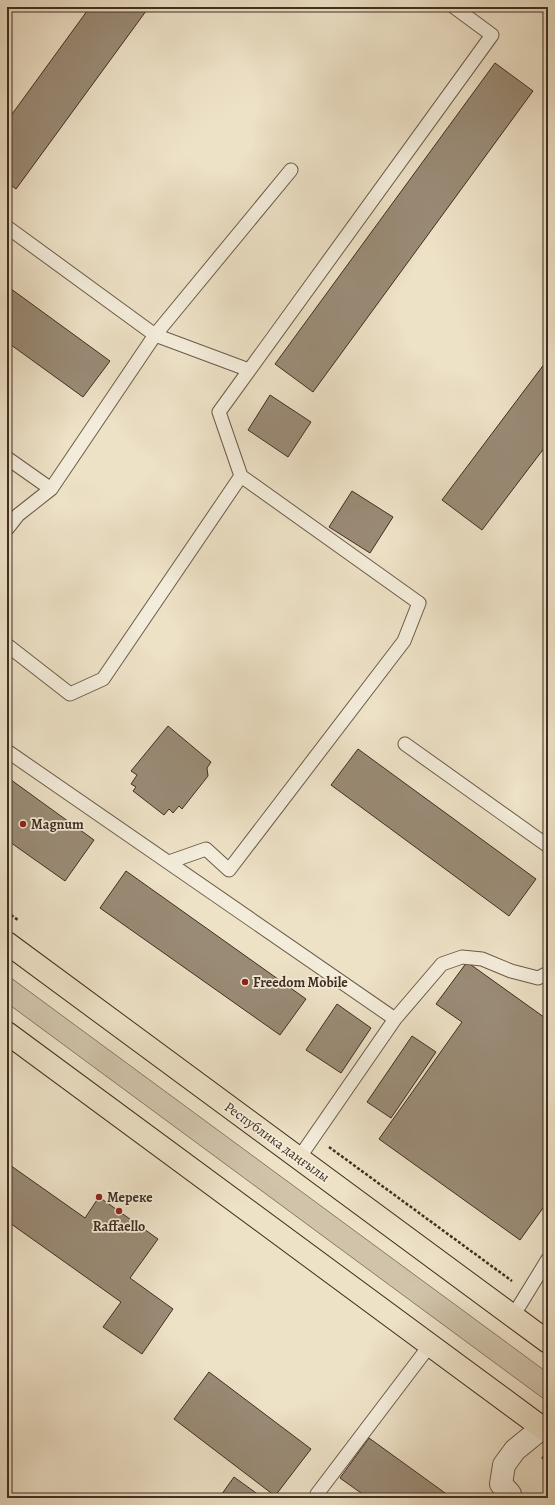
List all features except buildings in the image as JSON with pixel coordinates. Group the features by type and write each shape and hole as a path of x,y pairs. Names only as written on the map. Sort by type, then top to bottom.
{"main road":[{"name":"Республика даңғылы","path":"7,943 548,1342"},
{"path":"7,1033 545,1430"}],"street":[{"path":"510,1494 501,1484 504,1465 515,1450 545,1430"}],"lane":[{"path":"169,862 206,849 229,870 404,641 419,603 241,476 219,412 492,35 454,7"},
{"path":"7,529 18,515 51,489 155,335 291,170"},
{"path":"7,228 155,335 249,370"},
{"path":"7,458 51,489"},
{"path":"7,645 70,694 103,679 241,476"},
{"path":"405,744 548,846"},
{"path":"7,751 395,1018"},
{"path":"299,1158 395,1018 442,964 462,957 482,959 510,971 538,978 548,973"},
{"path":"513,1316 548,1260"},
{"path":"322,1498 317,1494 430,1345"}],"shaded area":[{"path":"7,975 548,1373 548,1402 7,1003"}],"place":[{"name":"Magnum","path":"23,824"},
{"name":"Freedom Mobile","path":"245,982"},
{"name":"Мереке","path":"99,1197"},
{"name":"Raffaello","path":"119,1211"}]}
